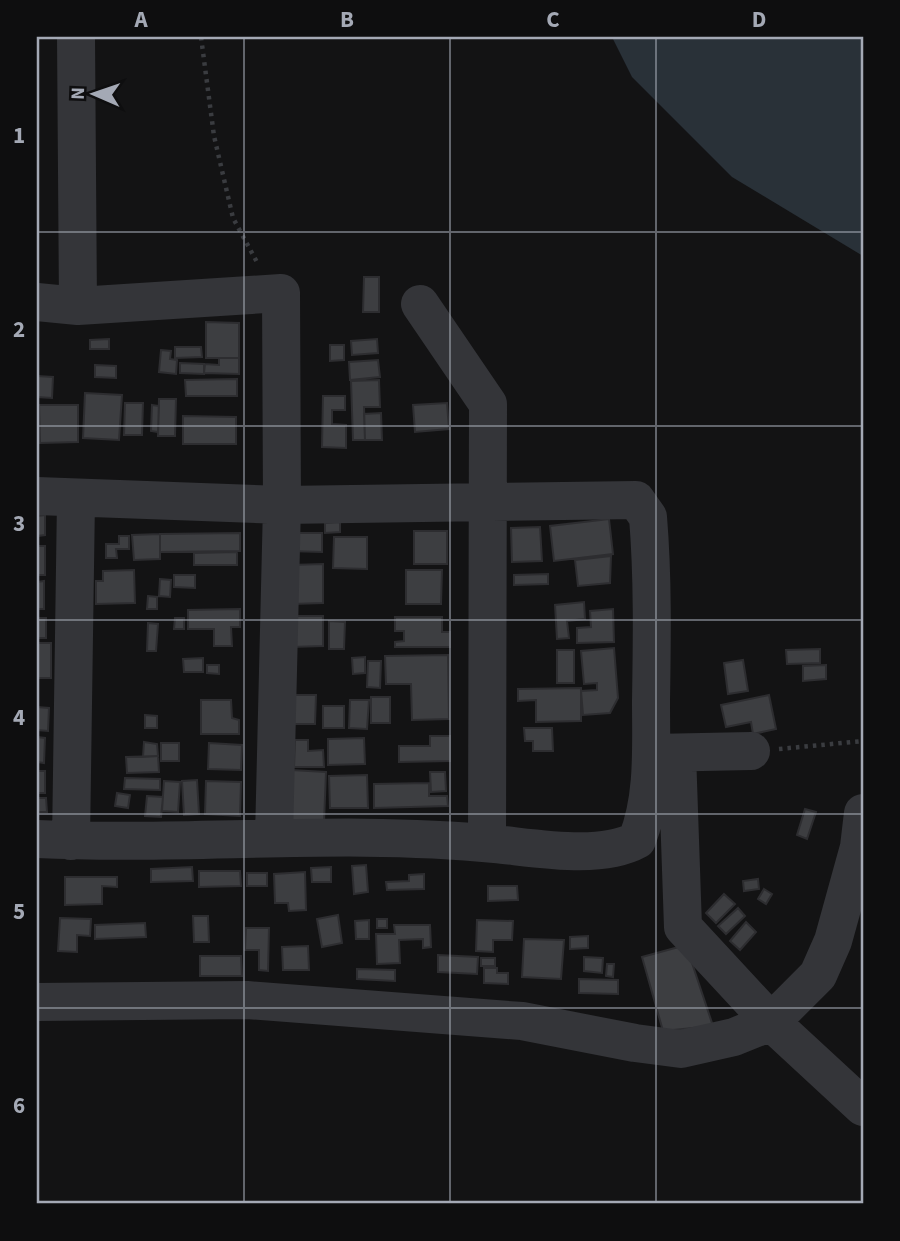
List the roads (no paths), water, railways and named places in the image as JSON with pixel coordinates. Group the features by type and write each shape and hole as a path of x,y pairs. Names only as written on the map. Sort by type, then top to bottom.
{"street":[{"path":"76,37 78,306"},
{"path":"37,302 78,306 281,293 282,505 274,837"},
{"path":"420,304 488,404 487,843"},
{"path":"37,496 282,505 636,500 648,517 652,650 683,927 771,1023 863,1107"},
{"path":"76,499 54,840 274,837 487,843 547,849 624,848 637,840 664,753"},
{"path":"664,753 751,751"},
{"path":"37,1002 247,1000 522,1021 635,1044 681,1049 734,1037 771,1023 818,975 833,941 859,847 863,813"}]}
